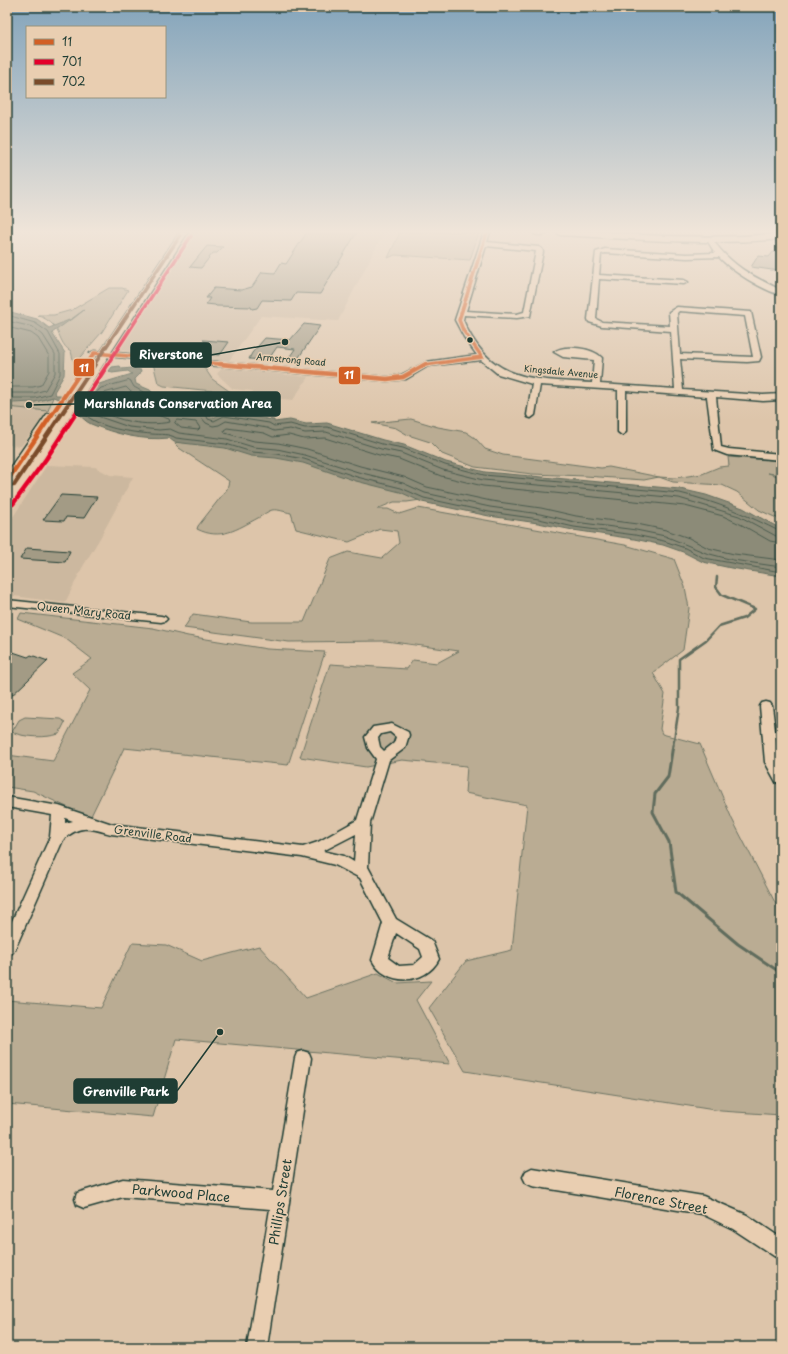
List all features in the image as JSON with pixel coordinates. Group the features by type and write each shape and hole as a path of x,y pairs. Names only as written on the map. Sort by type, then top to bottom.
{"main road":[{"path":"7,481 62,409 81,390 99,353 134,295"},
{"path":"7,499 39,455 62,409 68,390 99,353 140,295"}],"street":[{"name":"Kingsdale Avenue","path":"466,295 459,320 463,330 490,366 500,372 517,378 536,382 710,394 781,397"},
{"path":"461,313 517,316 527,314 531,295"},
{"path":"595,295 592,319 593,322 602,324 675,329"},
{"path":"677,356 747,360 756,359 757,357 748,314 677,309 673,312 679,392"},
{"name":"Armstrong Road","path":"99,353 387,379 403,378 426,364 482,357"},
{"path":"596,386 598,358"},
{"path":"532,415 536,382"},
{"path":"622,388 622,432"},
{"path":"710,394 717,448 727,452 781,457"},
{"name":"Queen Mary Road","path":"7,604 161,619"},
{"path":"766,706 776,751 772,762 781,779"},
{"path":"383,758 363,823 361,867 391,923"},
{"name":"Grenville Road","path":"7,802 59,811 111,829 302,852 339,860 364,874"},
{"path":"7,949 56,837 59,811"},
{"path":"56,837 68,827 93,823"},
{"name":"Grenville Road","path":"302,852 323,846 363,823"},
{"name":"Phillips Street","path":"257,1347 303,1058"},
{"name":"Florence Street","path":"532,1177 704,1205 740,1222 781,1249"},
{"name":"Parkwood Place","path":"84,1199 123,1188 280,1201"}],"shaded area":[{"path":"97,295 125,295 102,332 74,364 71,351 65,346 54,326 49,321 38,315 54,315 72,310"},
{"path":"152,295 351,295 338,321 261,316 228,362 117,350"},
{"path":"153,363 200,366 206,370 212,379 232,393 164,386 158,383"},
{"path":"222,368 308,377 293,400 250,396 253,391 233,389 217,374"},
{"path":"7,394 35,402 53,397 48,411 7,407"},
{"path":"7,407 48,411 21,446 7,445"},
{"path":"411,419 438,427 466,432 475,438 485,449 503,455 601,468 609,467 659,477 644,480 532,474 475,467 442,454 430,442 408,435 396,428 372,423"},
{"path":"179,436 227,440 435,498 407,502 394,502 377,509 388,509 399,514 418,508 625,545 674,559 685,587 689,608 683,650 653,673 665,694 660,729 662,734 700,744 732,819 781,914 781,1115 721,1111 465,1071 429,1008 466,961 512,950 527,805 465,793 467,766 402,760 366,767 300,757 330,664 407,669 413,660 437,663 459,651 386,641 289,642 184,628 193,614 251,622 304,622 330,559 348,552 382,558 399,543 397,531 380,529 349,542 296,529 291,513 277,510 269,511 243,526 221,534 214,534 197,529 227,489 229,481 179,448 175,444"},
{"path":"728,457 781,461 781,475 768,473 781,477 781,520 759,510 737,492 722,485 673,482 659,477 674,478 702,474 719,467 729,466"},
{"path":"47,465 95,467 110,475 133,477 82,568 65,603 7,595 7,526"},
{"path":"21,613 153,628 188,636 267,649 325,652 288,765 124,748 90,818 33,791 7,787 7,755 53,761 90,690 72,673 92,659 66,639 18,619"},
{"path":"25,717 60,719 65,722 59,734 54,735 42,737 12,732 19,720"},
{"path":"132,943 166,945 202,961 259,946 306,998 378,973 397,983 431,981 416,1000 450,1064 176,1039 153,1117 7,1104 7,1000 101,1008"}],"water":[{"path":"7,311 37,319 49,328 71,319 52,333 65,353 64,375 54,392 56,395 87,395 99,384 132,374 128,371 112,373 109,371 112,367 120,366 122,369 132,368 141,370 140,374 135,379 136,384 150,390 161,401 177,405 213,408 210,416 215,417 223,412 274,420 274,422 290,420 306,424 327,423 404,445 446,462 485,472 680,489 706,495 743,508 781,529 781,576 703,562 683,552 663,545 634,539 489,516 422,502 400,492 356,481 303,463 276,458 251,456 225,448 174,442 169,438 139,438 119,434 89,423 78,414 80,407 53,397 35,402 7,402"}],"building":[{"path":"208,295 295,295 291,301 262,300 257,308 252,309 251,307 216,306 206,304 210,298 206,298"},
{"path":"304,324 320,326 297,360 288,359 295,349 277,347 268,360 249,359 252,353 265,338 290,340"},
{"path":"203,340 229,342 220,355 202,354 209,345"},
{"path":"61,495 97,497 84,518 66,517 64,521 43,520"},
{"path":"27,548 70,551 65,562 20,559"},
{"path":"7,650 28,657 31,655 48,661 7,700"}],"waterway":[{"path":"673,746 679,708 679,659 706,640 719,626 744,618 755,609 722,595 716,587 717,577"},
{"path":"673,745 668,777 655,794 653,812 669,842 676,892 738,944 781,973"}],"transit line":[{"name":"702","path":"14,485 141,295"},
{"name":"701","path":"13,504 46,459 153,295"},
{"name":"11","path":"467,295 459,320 463,330 482,357"},
{"name":"11","path":"7,481 94,353 387,379 403,377 426,364 482,357"}],"place":[{"name":"Riverstone","path":"285,342"},
{"name":"Marshlands Conservation Area","path":"29,405"},
{"name":"Grenville Park","path":"220,1032"}]}
